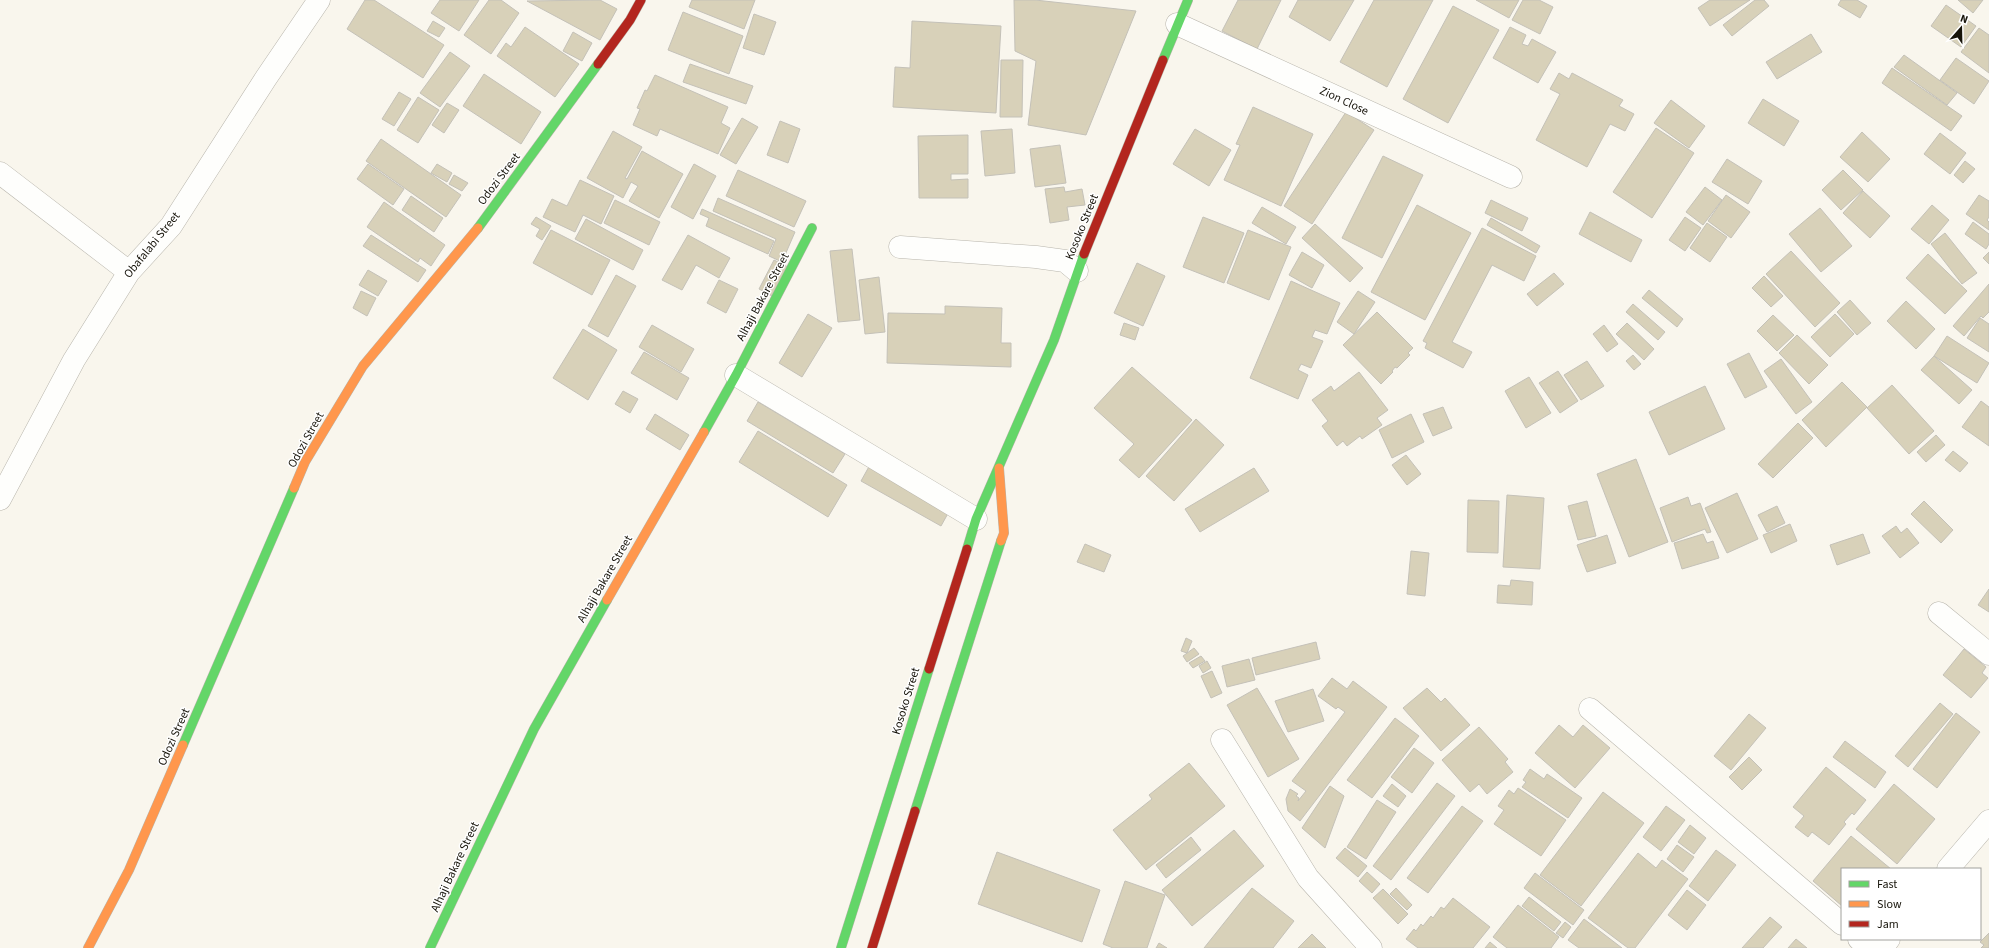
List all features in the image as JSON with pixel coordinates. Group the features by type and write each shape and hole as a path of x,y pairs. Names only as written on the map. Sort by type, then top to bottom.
{"street":[{"name":"Obafalabi Street","path":"0,499 74,360 129,272 171,226 266,78 319,0"},
{"name":"Odozi Street","path":"88,948 129,870 305,462 363,366 484,220 558,121 630,20 641,0"},
{"name":"Kosoko Street","path":"841,948 976,519 999,463 1054,340 1077,271 1188,0"},
{"name":"Zion Close","path":"1177,24 1511,177"},
{"path":"0,173 129,272"},
{"name":"Alhaji Bakare Street","path":"430,948 534,729 736,375 812,228"},
{"path":"900,247 1036,257 1065,262 1077,271"},
{"path":"736,375 976,519"},
{"name":"Kosoko Street","path":"872,948 1004,533 999,463"},
{"path":"1939,614 1989,654"},
{"path":"1590,709 1841,923"},
{"path":"1222,740 1308,878 1371,948"},
{"path":"1949,868 1989,821"},
{"path":"1860,940 1870,948"},
{"path":"1882,948 1888,940"}],"building":[{"path":"365,0 374,0 444,45 423,78 347,29"},
{"path":"440,0 479,0 459,31 431,13"},
{"path":"489,0 501,0 519,13 491,54 464,35"},
{"path":"600,0 617,9 600,40 527,1"},
{"path":"692,0 755,0 744,29 689,7"},
{"path":"1014,0 1035,0 1136,11 1086,135 1028,125 1036,61 1015,51"},
{"path":"1238,0 1281,0 1257,49 1222,31"},
{"path":"1298,0 1354,0 1330,41 1289,17"},
{"path":"1374,0 1433,0 1387,87 1340,62"},
{"path":"1476,0 1519,0 1509,18"},
{"path":"1523,0 1539,0 1553,7 1540,34 1512,20"},
{"path":"1710,0 1750,0 1710,26 1698,8"},
{"path":"1755,0 1764,0 1769,6 1732,36 1723,25"},
{"path":"1841,0 1857,0 1867,6 1860,18 1838,5"},
{"path":"1958,0 1983,0 1973,13"},
{"path":"1946,5 1976,26 1961,47 1931,26"},
{"path":"1453,6 1499,30 1448,123 1403,99"},
{"path":"683,12 743,36 729,74 668,50"},
{"path":"754,14 776,22 764,55 743,48"},
{"path":"433,21 445,28 439,37 427,31"},
{"path":"912,21 1001,26 996,113 893,107 895,67 910,68"},
{"path":"525,27 579,64 555,97 497,56 506,43 511,47"},
{"path":"1510,27 1526,35 1522,44 1528,46 1532,39 1556,52 1538,83 1493,58"},
{"path":"1979,28 1989,35 1989,73 1961,52"},
{"path":"573,32 592,43 582,61 563,51"},
{"path":"1811,34 1822,52 1777,79 1766,62"},
{"path":"450,52 470,66 440,107 420,93"},
{"path":"1904,55 1957,93 1947,105 1894,67"},
{"path":"1956,58 1989,81 1974,104 1940,80"},
{"path":"1001,60 1023,60 1022,117 1000,117"},
{"path":"690,64 753,86 746,104 683,82"},
{"path":"1892,68 1962,116 1951,131 1882,83"},
{"path":"1559,73 1569,79 1572,73 1623,100 1619,106 1634,114 1625,131 1610,124 1587,167 1536,140 1560,94 1550,89"},
{"path":"484,74 541,112 521,144 463,106"},
{"path":"655,75 728,107 721,123 730,128 718,154 660,129 657,136 633,125 640,109 637,108 645,90 647,91"},
{"path":"399,92 411,99 394,126 382,119"},
{"path":"418,97 439,110 418,143 397,130"},
{"path":"1763,99 1799,121 1784,146 1748,123"},
{"path":"1671,100 1705,126 1689,148 1654,123"},
{"path":"447,103 459,110 444,133 432,125"},
{"path":"1253,107 1313,134 1281,206 1224,180 1240,145 1236,144"},
{"path":"1346,112 1374,130 1312,224 1284,206"},
{"path":"742,118 758,127 736,164 720,155"},
{"path":"780,121 800,129 788,163 767,155"},
{"path":"1656,128 1694,153 1652,218 1613,192"},
{"path":"1012,129 1015,173 985,176 981,131"},
{"path":"1195,129 1231,150 1209,186 1173,164"},
{"path":"613,131 642,147 625,178 627,179 642,151 683,174 659,218 629,201 638,186 631,182 623,198 587,178"},
{"path":"1862,132 1890,159 1868,182 1840,157"},
{"path":"1940,133 1966,153 1950,174 1924,154"},
{"path":"968,135 968,174 951,174 951,180 968,179 968,198 919,198 918,136"},
{"path":"381,139 461,195 446,217 366,161"},
{"path":"1060,145 1066,183 1035,187 1030,149"},
{"path":"1383,156 1423,175 1382,258 1342,238"},
{"path":"1727,159 1762,181 1748,204 1712,182"},
{"path":"1965,161 1975,169 1963,183 1954,175"},
{"path":"368,164 404,189 393,205 357,179"},
{"path":"437,164 452,173 447,182 431,173"},
{"path":"694,164 716,176 693,219 671,207"},
{"path":"738,170 806,201 794,227 726,196"},
{"path":"1843,170 1863,190 1841,210 1822,190"},
{"path":"454,175 468,183 462,191 449,184"},
{"path":"580,180 614,196 601,224 583,215 575,232 543,217 552,199 567,206"},
{"path":"1064,187 1065,192 1082,189 1085,205 1067,207 1069,220 1050,223 1045,189"},
{"path":"1705,187 1722,200 1703,225 1686,212"},
{"path":"1863,191 1890,216 1870,238 1843,213"},
{"path":"1726,195 1750,212 1731,238 1708,221"},
{"path":"1979,195 1989,201 1989,217 1987,220 1989,222 1989,230 1966,214"},
{"path":"411,196 443,218 434,232 402,210"},
{"path":"718,198 795,232 782,262 769,256 776,239 713,211"},
{"path":"615,200 660,222 649,245 604,223"},
{"path":"1491,200 1528,218 1522,231 1485,213"},
{"path":"384,202 445,245 431,266 420,258 418,262 367,227"},
{"path":"1417,205 1471,233 1425,320 1371,292"},
{"path":"1932,205 1949,220 1929,244 1911,229"},
{"path":"1262,207 1296,227 1286,244 1252,223"},
{"path":"1820,208 1852,246 1821,272 1789,234"},
{"path":"702,209 774,241 768,254 706,226 709,218 700,214"},
{"path":"1590,212 1642,240 1631,262 1579,234"},
{"path":"536,217 551,226 542,240 536,236 540,229 531,224"},
{"path":"1203,217 1244,233 1224,283 1183,267"},
{"path":"1685,217 1701,228 1685,251 1669,240"},
{"path":"1491,218 1540,246 1536,253 1487,225"},
{"path":"586,219 643,250 633,270 575,239"},
{"path":"1973,222 1989,234 1989,244 1986,249 1965,234"},
{"path":"1707,223 1727,237 1710,262 1690,248"},
{"path":"1315,224 1363,268 1350,282 1302,238"},
{"path":"1482,228 1536,256 1524,281 1492,265 1452,342 1472,352 1463,368 1425,348 1427,343 1423,341"},
{"path":"551,230 610,260 592,295 533,263"},
{"path":"1248,230 1291,247 1269,300 1227,283"},
{"path":"1945,233 1977,273 1962,284 1931,244"},
{"path":"371,235 426,270 418,282 363,246"},
{"path":"688,235 730,258 719,278 696,265 682,290 662,280"},
{"path":"852,249 860,320 838,322 830,251"},
{"path":"1791,251 1840,303 1815,327 1766,274"},
{"path":"1302,252 1324,265 1312,288 1289,275"},
{"path":"1989,252 1989,264 1983,258"},
{"path":"1928,254 1967,291 1945,314 1906,278"},
{"path":"774,260 788,267 772,296 759,289"},
{"path":"1137,263 1165,276 1143,326 1114,313"},
{"path":"368,270 387,281 378,296 359,285"},
{"path":"1554,273 1564,284 1537,306 1527,294"},
{"path":"616,275 636,286 608,337 588,326"},
{"path":"1764,276 1783,296 1771,307 1752,288"},
{"path":"879,277 885,332 865,334 859,280"},
{"path":"719,280 738,289 726,313 707,303"},
{"path":"1291,281 1340,303 1327,334 1315,330 1312,337 1323,341 1311,368 1301,364 1298,370 1308,375 1298,399 1250,378"},
{"path":"1989,284 1989,312 1983,318 1981,316 1964,336 1953,326"},
{"path":"1649,290 1683,319 1677,327 1642,298"},
{"path":"361,291 376,298 367,316 353,308"},
{"path":"1358,291 1375,302 1354,334 1337,322"},
{"path":"1850,300 1871,323 1857,335 1837,312"},
{"path":"1906,301 1935,329 1916,349 1887,321"},
{"path":"1633,304 1665,332 1658,340 1626,312"},
{"path":"945,306 1002,308 1001,343 1011,343 1011,367 887,363 888,313 945,314"},
{"path":"1377,312 1413,348 1408,353 1410,355 1397,368 1395,367 1392,371 1393,372 1381,384 1343,345"},
{"path":"808,314 832,328 802,377 779,363"},
{"path":"1835,314 1854,334 1830,357 1811,337"},
{"path":"1773,315 1794,335 1777,351 1757,331"},
{"path":"1980,318 1989,324 1989,352 1967,338"},
{"path":"1124,323 1139,328 1135,340 1120,335"},
{"path":"1627,323 1654,349 1644,360 1616,334"},
{"path":"652,325 694,349 681,372 639,347"},
{"path":"1604,325 1618,344 1607,352 1593,334"},
{"path":"583,329 617,350 588,400 553,378"},
{"path":"1797,335 1828,365 1809,384 1779,353"},
{"path":"1947,336 1989,363 1977,383 1934,356"},
{"path":"644,352 689,378 677,400 631,373"},
{"path":"1749,353 1767,387 1745,398 1727,364"},
{"path":"1633,355 1641,364 1634,370 1626,361"},
{"path":"1934,356 1972,390 1959,404 1921,370"},
{"path":"1781,359 1812,402 1796,414 1764,371"},
{"path":"1587,361 1604,386 1581,400 1564,375"},
{"path":"1132,367 1192,420 1139,478 1119,460 1134,444 1094,408"},
{"path":"1558,371 1578,401 1560,413 1539,383"},
{"path":"1359,372 1388,410 1377,418 1382,425 1362,439 1360,436 1347,446 1343,441 1337,446 1322,426 1328,421 1312,400 1331,386 1334,391"},
{"path":"1529,377 1551,413 1526,428 1505,391"},
{"path":"1842,382 1867,407 1826,447 1802,420"},
{"path":"1892,385 1934,431 1909,454 1867,408"},
{"path":"1705,386 1725,429 1669,455 1649,412"},
{"path":"623,391 638,399 630,413 615,404"},
{"path":"1981,401 1989,407 1989,446 1962,427"},
{"path":"758,402 845,454 833,473 747,421"},
{"path":"1443,407 1452,428 1433,436 1423,414"},
{"path":"655,414 689,435 680,450 646,429"},
{"path":"1411,414 1424,442 1392,458 1379,430"},
{"path":"1196,419 1224,445 1174,501 1146,476"},
{"path":"1798,423 1813,438 1773,478 1758,464"},
{"path":"758,431 847,485 828,517 739,462"},
{"path":"1936,435 1945,445 1926,462 1917,452"},
{"path":"1953,451 1968,463 1960,472 1945,460"},
{"path":"1406,455 1421,474 1407,485 1392,465"},
{"path":"1636,459 1668,542 1629,557 1597,474"},
{"path":"871,463 951,508 941,526 861,481"},
{"path":"1254,468 1269,491 1200,532 1185,509"},
{"path":"1737,493 1758,539 1727,553 1705,508"},
{"path":"1507,495 1544,498 1540,569 1503,567"},
{"path":"1688,497 1691,506 1700,503 1711,532 1707,533 1705,529 1672,542 1660,508"},
{"path":"1468,500 1499,501 1498,553 1467,552"},
{"path":"1587,501 1596,536 1578,540 1568,506"},
{"path":"1924,501 1953,530 1941,543 1911,514"},
{"path":"1777,506 1785,523 1767,532 1758,515"},
{"path":"1790,524 1797,541 1771,553 1763,535"},
{"path":"1896,526 1901,533 1907,528 1919,543 1900,558 1882,536"},
{"path":"1703,534 1707,543 1713,541 1719,558 1682,569 1674,543"},
{"path":"1863,534 1870,553 1837,565 1830,545"},
{"path":"1607,535 1616,563 1587,572 1577,545"},
{"path":"1085,544 1111,555 1104,572 1077,562"},
{"path":"1411,551 1429,553 1425,596 1407,594"},
{"path":"1511,580 1533,582 1532,605 1497,603 1498,585 1510,586"},
{"path":"1989,589 1989,612 1978,605"},
{"path":"1186,638 1192,641 1187,653 1181,651"},
{"path":"1316,642 1320,659 1256,675 1252,658"},
{"path":"1194,648 1199,654 1187,662 1183,656"},
{"path":"1964,649 1986,667 1982,673 1988,678 1971,698 1943,675"},
{"path":"1201,656 1205,661 1193,668 1189,663"},
{"path":"1249,659 1255,680 1227,687 1222,666"},
{"path":"1207,661 1211,668 1203,673 1199,666"},
{"path":"1212,671 1222,693 1211,698 1201,676"},
{"path":"1332,678 1347,689 1353,681 1387,707 1300,821 1288,811 1286,799 1290,789 1298,794 1296,796 1299,798 1298,801 1306,791 1292,781 1345,712 1338,707 1336,709 1318,696"},
{"path":"1257,688 1299,759 1268,777 1227,705"},
{"path":"1427,688 1441,702 1445,698 1470,725 1441,751 1403,708"},
{"path":"1313,689 1324,721 1288,732 1275,701"},
{"path":"1940,703 1953,714 1908,767 1895,756"},
{"path":"1956,713 1980,732 1937,788 1913,769"},
{"path":"1749,714 1766,728 1731,770 1714,756"},
{"path":"1395,718 1419,736 1372,798 1347,780"},
{"path":"1559,725 1573,737 1583,725 1610,748 1575,788 1535,753"},
{"path":"1479,727 1508,759 1505,762 1513,772 1487,794 1479,784 1470,792 1442,760"},
{"path":"1845,741 1886,772 1875,788 1833,757"},
{"path":"1414,748 1434,763 1412,793 1391,777"},
{"path":"1749,757 1762,770 1742,790 1729,777"},
{"path":"1189,763 1225,806 1146,870 1113,830 1152,799 1149,795"},
{"path":"1826,767 1866,800 1854,815 1852,813 1844,822 1846,824 1829,845 1812,832 1808,837 1795,827 1804,816 1793,807"},
{"path":"1530,769 1544,779 1547,774 1582,798 1568,818 1522,787 1526,782 1523,780"},
{"path":"1437,783 1455,796 1391,880 1373,866"},
{"path":"1392,784 1406,796 1398,807 1383,796"},
{"path":"1894,784 1935,819 1897,864 1856,829"},
{"path":"1330,786 1344,796 1325,848 1302,828"},
{"path":"1518,788 1566,820 1541,856 1494,824 1504,810 1498,806 1509,790 1514,794"},
{"path":"1603,792 1644,823 1581,906 1540,875"},
{"path":"1377,800 1396,812 1366,859 1347,847"},
{"path":"1462,806 1483,821 1428,893 1407,878"},
{"path":"1666,806 1685,820 1661,851 1643,837"},
{"path":"1690,825 1706,838 1694,854 1678,842"},
{"path":"1234,830 1264,866 1192,926 1162,890"},
{"path":"1851,836 1890,868 1841,868 1841,905 1813,881"},
{"path":"1191,837 1201,850 1166,878 1156,865"},
{"path":"1677,845 1694,857 1683,872 1667,859"},
{"path":"1345,848 1367,866 1358,877 1336,858"},
{"path":"1716,850 1736,865 1708,901 1689,886"},
{"path":"997,852 1100,890 1082,942 978,904"},
{"path":"1638,853 1656,868 1662,860 1688,879 1635,948 1628,948 1588,918"},
{"path":"1367,872 1380,884 1372,893 1359,881"},
{"path":"1535,873 1584,910 1573,925 1524,888"},
{"path":"1125,881 1165,895 1147,948 1113,948 1103,944"},
{"path":"1252,888 1294,921 1273,948 1204,948"},
{"path":"1396,888 1412,905 1407,910 1390,894"},
{"path":"1383,889 1408,914 1398,924 1373,898"},
{"path":"1687,890 1706,905 1687,930 1668,915"},
{"path":"1529,897 1561,922 1554,931 1522,906"},
{"path":"1453,898 1490,927 1473,948 1418,948 1406,939 1414,929 1416,931 1421,924 1423,926 1431,916 1433,918 1441,907 1444,909"},
{"path":"1518,905 1559,937 1551,948 1507,948 1493,937"},
{"path":"1770,917 1782,927 1763,948 1742,948"},
{"path":"1584,919 1622,948 1579,948 1568,940"},
{"path":"1565,922 1571,927 1563,938 1556,933"},
{"path":"1989,933 1989,948 1981,948 1984,945 1980,942"},
{"path":"1312,934 1326,948 1298,948"},
{"path":"1796,939 1807,948 1788,948"},
{"path":"1490,942 1497,948 1485,948"},
{"path":"1159,943 1167,948 1156,948"}],"traffic: fast":[{"path":"1163,60 1188,0"},
{"path":"478,228 598,64"},
{"path":"704,432 736,375 812,228"},
{"path":"967,549 976,519 1054,340 1084,254"},
{"path":"183,745 294,488"},
{"path":"915,811 1001,541"},
{"path":"430,948 534,729 607,600"},
{"path":"841,948 929,669"}],"traffic: slow":[{"path":"294,488 305,462 363,366 478,228"},
{"path":"607,600 704,432"},
{"path":"999,468 1004,533 1001,541"},
{"path":"88,948 129,870 183,745"}],"traffic: jam":[{"path":"598,64 630,20 641,0"},
{"path":"1084,254 1163,60"},
{"path":"929,669 967,549"},
{"path":"872,948 915,811"}]}
